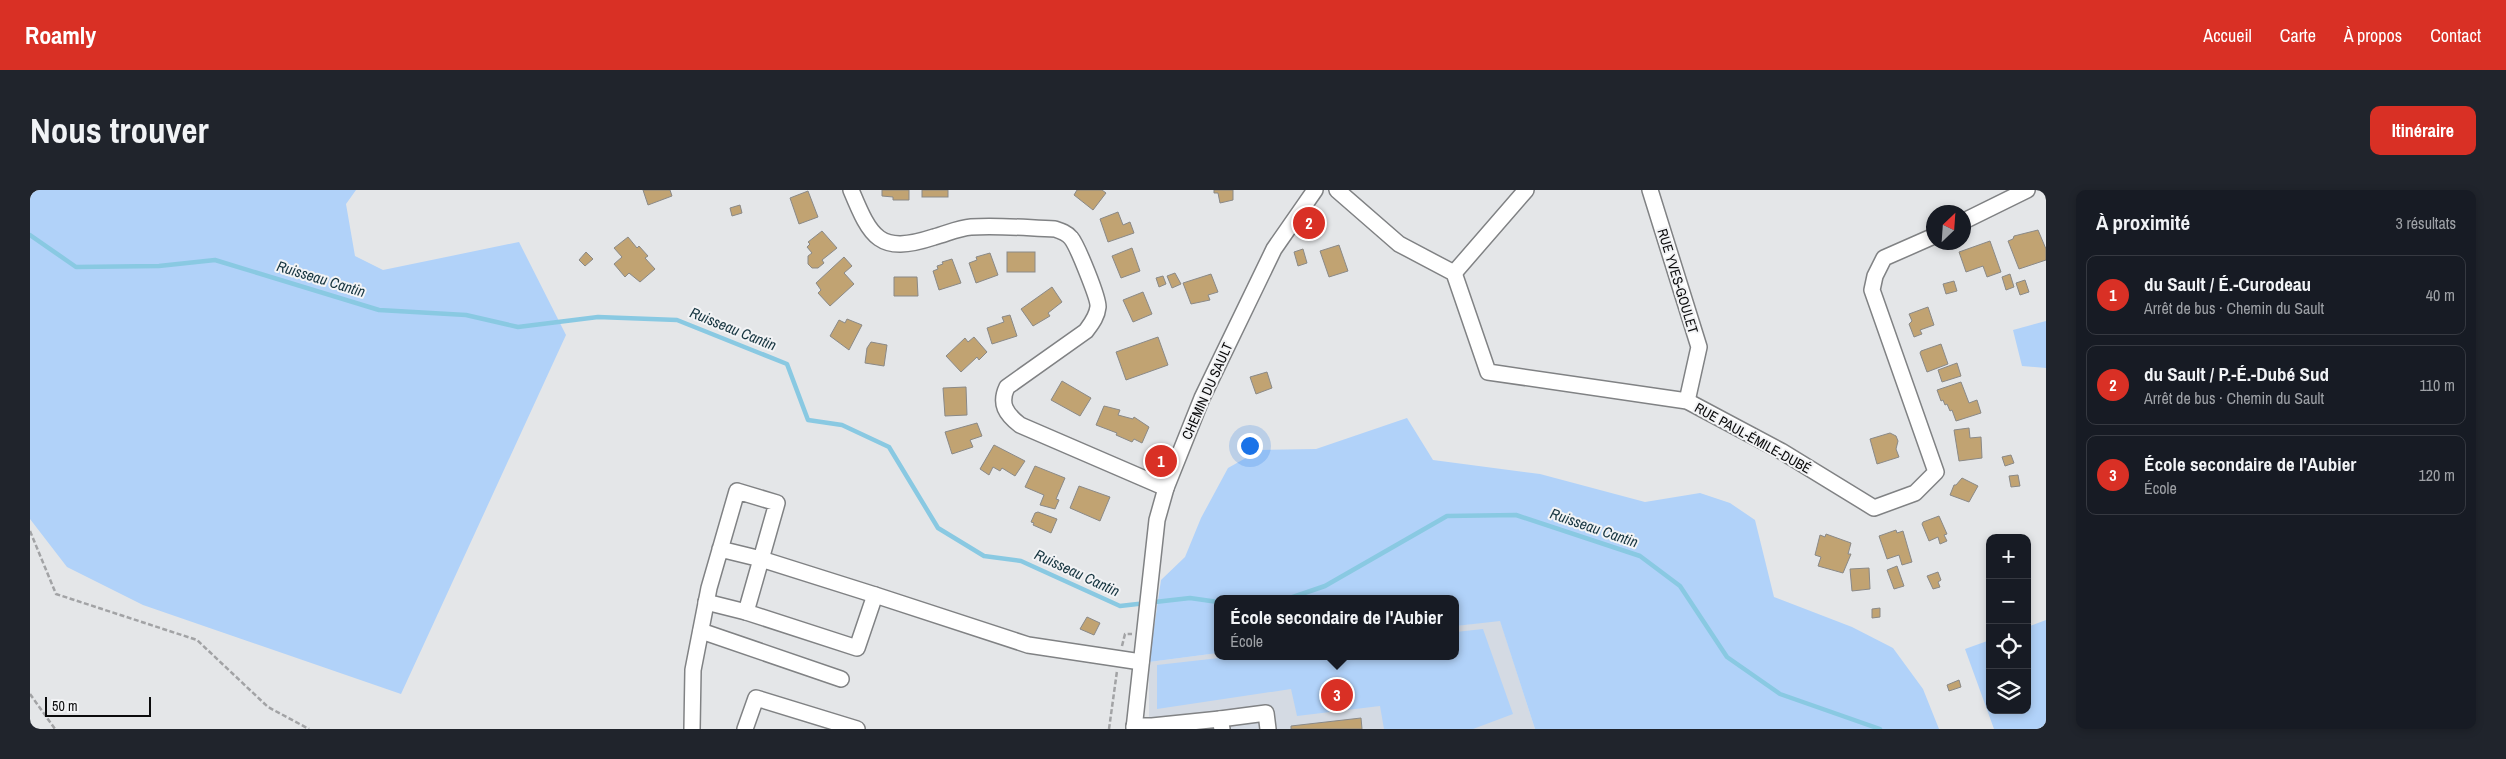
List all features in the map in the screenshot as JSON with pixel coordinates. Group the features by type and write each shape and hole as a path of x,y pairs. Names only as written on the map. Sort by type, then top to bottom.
{"street":[{"path":"851,190 864,220 873,233 884,242 900,246 972,227 1055,229 1064,232 1072,239 1096,294 1098,307 1094,321 1086,331 1007,387 1002,396 1004,409 1020,425 1166,488"},
{"name":"CHEMIN DU SAULT","path":"1134,727 1157,520 1166,488 1202,398 1274,249 1315,190"},
{"path":"1337,190 1399,244 1454,273 1526,190"},
{"name":"RUE YVES-GOULET","path":"1650,190 1699,347 1687,401"},
{"path":"1971,218 2027,190"},
{"name":"RUE PAUL-ÉMILE-DUBÉ","path":"1454,273 1488,372 1687,401 1781,451 1874,508 1915,493 1936,472 1872,290 1875,276 1884,258 1926,240"},
{"path":"692,729 693,670 706,602 737,491 777,503 746,612"},
{"path":"720,549 761,559 1028,645 1141,662"},
{"path":"706,602 746,612 857,648 875,596"},
{"path":"701,631 841,679"},
{"path":"745,729 756,698 857,729"},
{"path":"1134,727 1221,724 1266,713 1268,729"}],"path":[{"path":"30,531 56,594 197,640 268,707 309,729"},
{"path":"30,694 55,729"}],"shaded area":[{"path":"30,190 356,190 346,204 355,256 383,270 519,242 566,335 401,694 143,605 67,567 30,519"},
{"path":"2046,321 2046,368 2022,366 2013,330"},
{"path":"1407,418 1433,460 1540,474 1645,502 1700,493 1730,503 1755,520 1774,597 1852,627 1893,648 1923,689 1939,729 1535,729 1500,621 1459,626 1459,595 1214,595 1214,654 1149,662 1161,580 1185,557 1201,518 1228,468 1260,450 1316,449"},
{"path":"1500,620 1535,729 1149,729 1149,662 1214,654 1214,660 1459,660 1459,626"},
{"path":"2046,620 2046,729 1994,729 1989,714 2031,714 2031,626"},
{"path":"1483,629 1513,714 1473,729 1384,729 1380,706 1297,716 1291,689 1157,709 1157,665 1214,659 1459,660 1459,632"},
{"path":"1986,641 1986,707 1965,649"}],"building":[{"path":"643,190 670,190 672,196 648,205"},
{"path":"882,190 909,190 909,200 893,200 893,197 882,196"},
{"path":"922,190 948,190 948,197 922,197"},
{"path":"1077,190 1102,190 1106,193 1093,210 1074,195"},
{"path":"1214,190 1233,190 1233,200 1220,203 1218,193 1214,193"},
{"path":"808,191 818,217 799,224 790,198"},
{"path":"740,205 742,213 732,216 730,208"},
{"path":"1118,212 1123,225 1130,222 1134,233 1108,242 1100,219"},
{"path":"2038,230 2046,249 2046,260 2019,269 2008,241 2013,239 2014,236"},
{"path":"822,231 837,248 822,260 824,263 818,268 812,268 808,264 808,256 812,253 807,247 810,244 808,242"},
{"path":"628,237 637,248 639,246 648,256 645,258 655,269 640,282 629,273 625,277 614,264 622,257 614,248"},
{"path":"1990,241 2001,272 1987,277 1983,266 1966,272 1959,252 1971,250 1971,248"},
{"path":"1339,245 1348,271 1329,277 1320,251"},
{"path":"1132,248 1140,271 1121,278 1112,256"},
{"path":"1303,249 1307,263 1298,266 1294,252"},
{"path":"586,252 593,259 585,266 579,260"},
{"path":"1007,252 1035,252 1035,272 1007,272"},
{"path":"990,253 998,275 976,283 969,263 977,260 976,257"},
{"path":"844,257 852,266 844,273 854,284 830,306 818,293 821,290 816,283"},
{"path":"952,259 961,283 939,290 933,271 938,269 937,266 943,264 942,262"},
{"path":"1175,273 1181,284 1172,288 1167,276"},
{"path":"1211,274 1218,292 1208,295 1210,300 1191,304 1183,283"},
{"path":"2010,274 2014,287 2006,290 2002,277"},
{"path":"1163,276 1166,284 1159,287 1156,278"},
{"path":"894,277 917,277 918,296 894,296"},
{"path":"2025,280 2029,292 2020,295 2016,283"},
{"path":"1954,281 1957,291 1946,294 1943,284"},
{"path":"1052,287 1062,302 1048,313 1050,316 1033,326 1021,309"},
{"path":"1143,292 1152,314 1133,322 1123,300"},
{"path":"1928,307 1934,325 1920,330 1922,334 1914,337 1909,324 1912,321 1909,314"},
{"path":"1010,315 1017,336 992,344 987,328 1004,322 1002,317"},
{"path":"847,319 862,325 849,350 830,336 839,320 845,323"},
{"path":"974,337 987,352 979,360 977,357 961,372 946,356 965,338 968,342"},
{"path":"1158,337 1168,365 1126,380 1116,352"},
{"path":"871,342 887,345 884,366 865,363 867,348"},
{"path":"1941,344 1948,364 1927,372 1920,353 1921,351"},
{"path":"1957,363 1961,376 1942,382 1938,370"},
{"path":"1267,372 1272,388 1256,394 1250,377"},
{"path":"1062,381 1091,398 1080,416 1051,400"},
{"path":"1961,382 1969,403 1977,400 1981,413 1956,421 1952,410 1950,411 1943,400 1941,401 1937,390"},
{"path":"966,387 967,415 945,416 943,388"},
{"path":"1104,406 1120,410 1118,415 1133,419 1134,417 1149,427 1142,443 1134,439 1132,442 1116,435 1117,433 1096,425"},
{"path":"977,423 982,436 970,440 973,447 952,454 945,432"},
{"path":"1969,428 1970,438 1981,437 1982,458 1959,461 1954,430"},
{"path":"1890,433 1896,436 1898,441 1896,449 1899,457 1877,464 1870,439"},
{"path":"994,445 1025,461 1015,476 1002,468 1000,471 993,467 989,475 980,469"},
{"path":"2011,455 2014,463 2005,466 2002,457"},
{"path":"1035,466 1065,478 1056,499 1059,500 1055,509 1040,505 1044,495 1025,487"},
{"path":"2018,475 2020,486 2011,487 2009,476"},
{"path":"1962,478 1978,486 1969,502 1950,495 1954,485"},
{"path":"1079,486 1110,497 1100,521 1070,508"},
{"path":"1038,512 1057,519 1051,533 1033,525 1034,523 1031,522 1035,513"},
{"path":"1939,516 1947,534 1944,535 1947,541 1940,544 1938,537 1929,541 1922,524"},
{"path":"1896,530 1897,533 1903,531 1912,562 1902,565 1899,555 1887,559 1879,536"},
{"path":"1826,534 1851,543 1848,554 1851,554 1843,573 1818,566 1821,557 1815,555 1820,535 1825,537"},
{"path":"1897,566 1904,586 1894,589 1887,570"},
{"path":"1869,568 1870,589 1852,591 1850,569"},
{"path":"1938,572 1941,580 1938,582 1940,587 1933,589 1927,576"},
{"path":"1880,608 1880,617 1872,618 1872,609"},
{"path":"1087,617 1100,623 1094,635 1080,629"},
{"path":"1959,680 1961,687 1949,691 1947,685"},
{"path":"1361,718 1362,729 1291,729 1291,726"}],"waterway":[{"name":"Ruisseau Cantin","path":"30,235 76,267 159,266 215,260 379,310 466,315 518,327 598,317 677,320 787,364 808,420 842,425 889,447 938,528 984,556 1021,561 1120,606 1190,598 1214,601"},
{"name":"Ruisseau Cantin","path":"1299,595 1325,586 1447,516 1516,515 1640,556 1680,586 1727,657 1780,694 1880,729"}],"place":[{"name":"du Sault / P.-É.-Dubé Sud","path":"1309,223"},
{"name":"du Sault / É.-Curodeau","path":"1161,461"},
{"name":"École secondaire de l'Aubier","path":"1337,695"}]}
